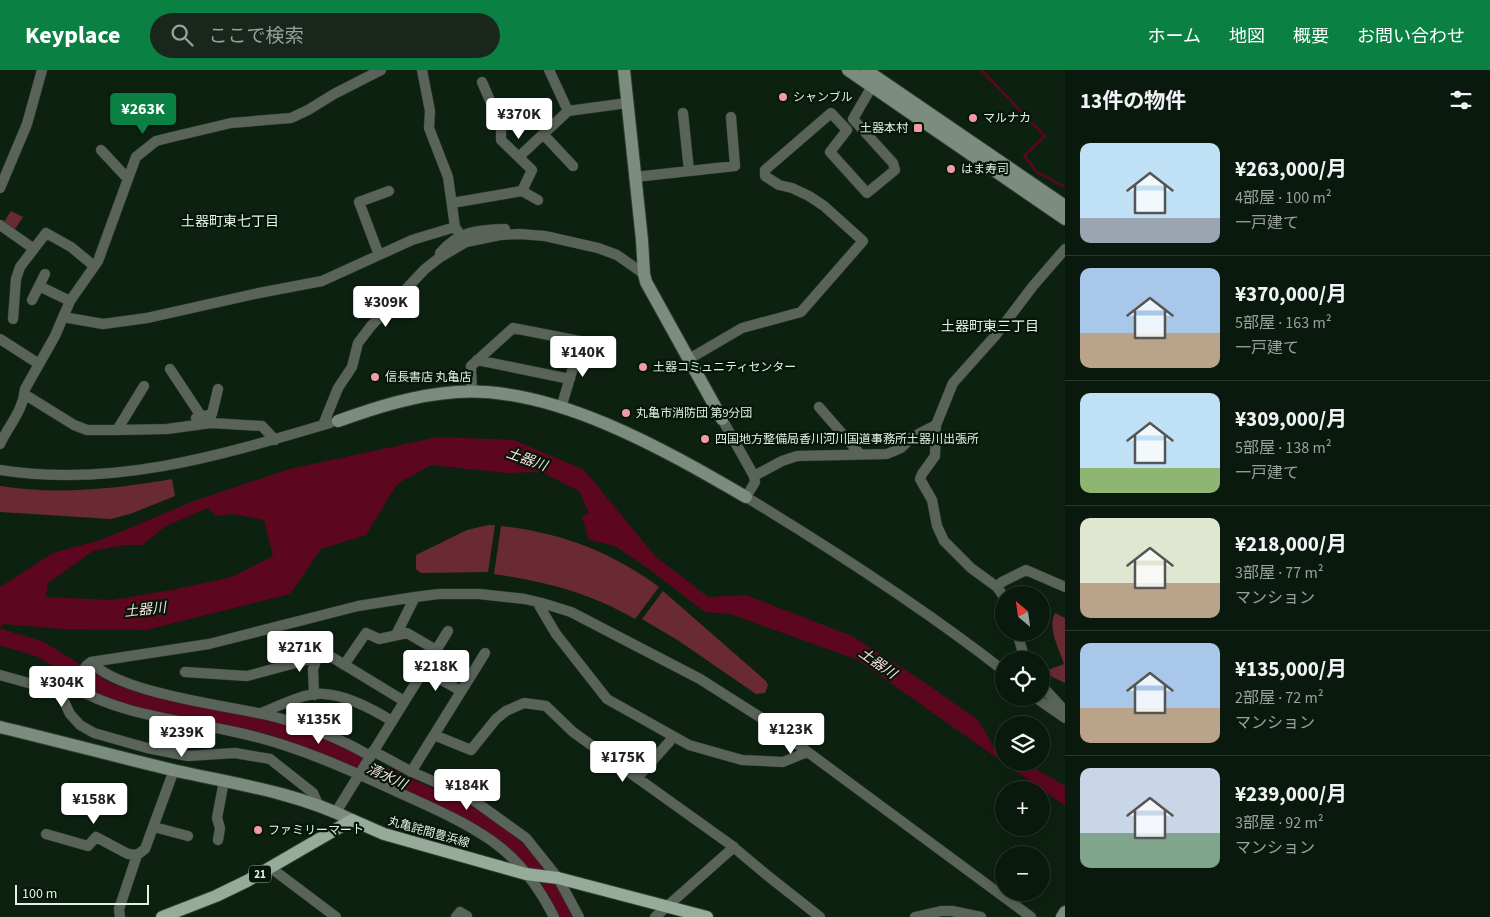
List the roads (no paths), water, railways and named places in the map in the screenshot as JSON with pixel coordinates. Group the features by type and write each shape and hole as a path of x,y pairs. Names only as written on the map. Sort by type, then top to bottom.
{"main road":[{"name":"丸亀詫間豊浜線","path":"352,820 384,834 526,874 557,878 707,917"},
{"name":"21","path":"162,917 216,896 271,868 352,820"}],"street":[{"path":"0,188 27,124 42,70"},
{"path":"0,444 16,417 25,389 70,301 98,260 136,157 156,141 231,123 291,118 308,110 369,73 381,70"},
{"path":"422,70 430,111 429,128 448,177 455,227 461,236"},
{"path":"549,70 568,111"},
{"path":"624,70 644,274 650,289 754,476 755,482 746,497"},
{"path":"848,70 872,78 1065,206"},
{"path":"853,119 893,163 895,170 867,193 830,152 847,130 872,78"},
{"path":"872,78 1065,219"},
{"path":"482,82 501,126 501,140 532,170 522,190"},
{"path":"523,153 568,111 627,103"},
{"path":"683,113 689,171"},
{"path":"689,359 742,328 801,312 863,241 824,206 809,196 792,188 779,185 765,176 765,170 831,113 847,130"},
{"path":"635,177 735,166 731,117"},
{"path":"543,134 573,166"},
{"path":"101,150 128,179"},
{"path":"379,255 359,202 389,190"},
{"path":"452,204 522,190 538,200"},
{"path":"0,226 34,249"},
{"path":"63,317 103,324 147,318 322,281 412,240 455,227"},
{"path":"323,425 338,388 352,367 358,343 371,326 445,247 469,232 507,229 520,234"},
{"path":"13,319 16,279 20,267 46,233 71,247 94,266"},
{"path":"425,269 466,242 500,235 520,234 545,236 598,248 617,255 644,274"},
{"path":"996,586 971,568 944,541 936,526 932,500 920,479 935,456 936,425 953,383 995,336 1033,286 1065,249"},
{"path":"32,300 45,274"},
{"path":"39,286 70,301"},
{"path":"472,392 471,366 513,328 610,347"},
{"path":"0,338 39,364"},
{"path":"561,408 581,341"},
{"path":"478,360 570,379"},
{"path":"170,369 201,416"},
{"path":"117,430 144,386"},
{"path":"189,426 194,418 212,414 218,389"},
{"path":"0,470 28,474 75,476 131,471 179,463 276,440 410,398 472,392 509,394 561,408 618,429 668,452 746,497 877,578 995,664"},
{"path":"24,394 74,425 88,430 167,428 211,423 262,426 276,440"},
{"path":"819,407 860,454"},
{"path":"754,476 782,461 797,456 887,454 901,448 911,438 936,425"},
{"path":"998,586 1026,570 1065,587"},
{"path":"61,695 74,685 88,664 209,644 358,606 439,594 479,594 537,602 571,612 700,680 762,719 1031,917"},
{"path":"396,635 416,597"},
{"path":"537,602 556,634 607,699 672,736 689,745 742,760 782,762 806,752"},
{"path":"336,812 448,631"},
{"path":"344,665 366,633 379,639 407,633 436,650"},
{"path":"185,672 247,676 325,653 404,702"},
{"path":"411,772 485,653"},
{"path":"314,695 313,669 318,656"},
{"path":"88,664 125,683 169,695 260,713 321,732 469,797 526,838 543,857 579,917"},
{"path":"424,670 461,692"},
{"path":"0,675 43,687 61,695 70,714 80,725 94,733 144,747 188,756 235,753 270,759 313,794 319,806"},
{"path":"74,685 88,696 158,717 270,740 358,774 470,827 499,846 526,874 545,899 554,917"},
{"path":"260,713 304,697 324,694 374,710 392,721"},
{"path":"1050,695 1065,711"},
{"path":"434,735 471,750 496,719 506,711 524,703 546,706 573,732 734,847 820,917"},
{"path":"1048,706 1065,718"},
{"path":"2,730 284,795 336,812 352,820"},
{"path":"637,778 670,741 672,736"},
{"path":"144,747 153,765"},
{"path":"120,917 119,909 137,855 145,849 174,770"},
{"path":"218,840 220,828 212,817 224,781"},
{"path":"154,827 188,836"},
{"path":"46,834 88,846 96,837 128,854 137,855"},
{"path":"655,917 734,847"},
{"path":"271,868 336,917"},
{"path":"916,917 941,911 952,911 981,917"},
{"path":"456,917 460,912 467,916"},
{"path":"1062,917 1065,912"}],"water":[{"name":"土器川","path":"438,437 514,440 584,470 656,557 708,597 746,595 852,636 921,680 978,720 995,748 995,757 858,660 730,614 705,612 649,569 615,546 589,540 582,517 589,513 579,491 541,472 506,473 431,465 397,484 366,535 321,549 290,594 146,630 63,629 4,624 0,627 0,587 53,553 103,539 194,501 290,469","holes":["208,508 216,516 233,514 264,520 273,556 232,577 172,590 112,600 46,597 48,583 93,551 124,545 142,545 166,526"]},
{"path":"1015,771 1040,771 1065,786 1065,806 1050,795 1050,781 1030,781"}],"waterway":[{"path":"981,70 1045,136 1024,156 1037,172 1065,187"},
{"name":"清水川","path":"0,637 40,649 107,690 126,697 273,727 324,747 482,820 530,859 557,899 566,917"}],"place":[{"name":"シャンブル","path":"783,97"},
{"name":"マルナカ","path":"973,118"},
{"name":"土器本村","path":"918,128"},
{"name":"はま寿司","path":"951,169"},
{"name":"土器コミュニティセンター","path":"643,367"},
{"name":"信長書店 丸亀店","path":"375,377"},
{"name":"丸亀市消防団 第9分団","path":"626,413"},
{"name":"四国地方整備局香川河川国道事務所土器川出張所","path":"705,439"},
{"name":"ファミリーマート","path":"258,830"}],"district":[{"name":"土器町東七丁目","path":"230,221"},
{"name":"土器町東三丁目","path":"990,326"}]}
